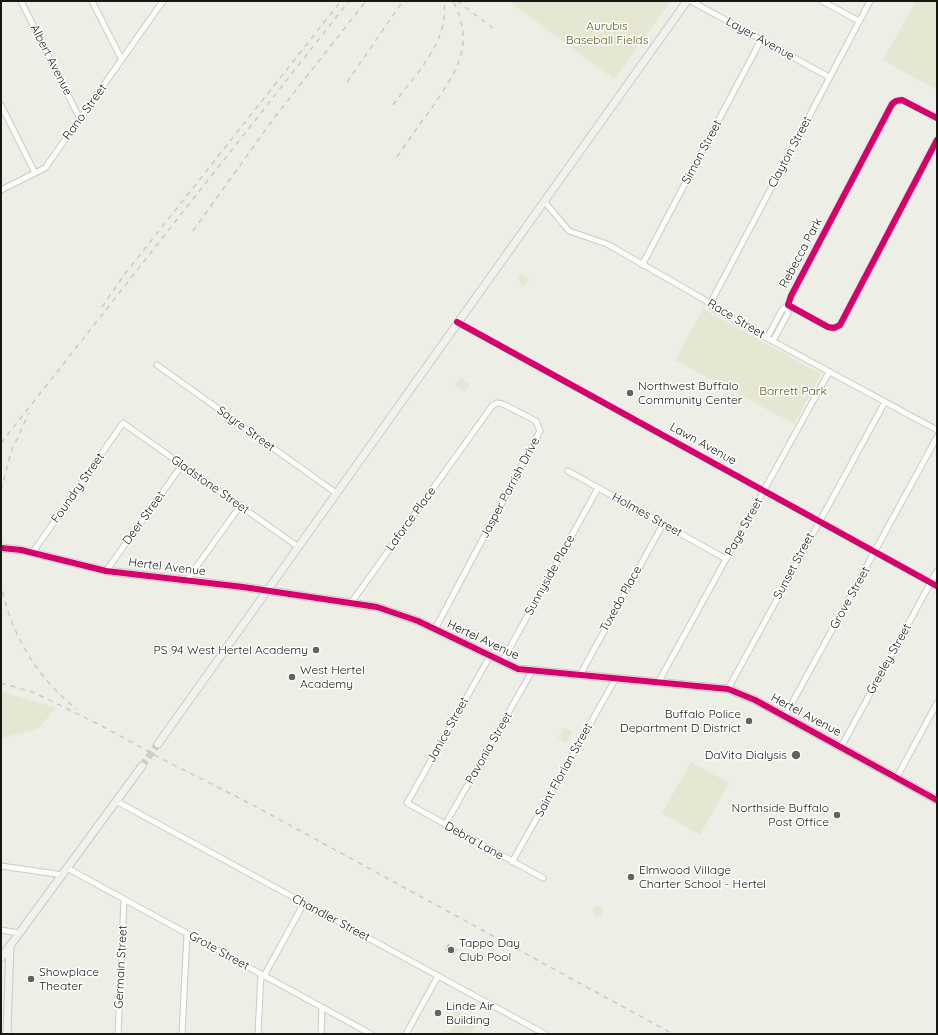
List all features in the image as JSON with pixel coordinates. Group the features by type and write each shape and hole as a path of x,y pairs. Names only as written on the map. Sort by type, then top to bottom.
{"main road":[{"path":"158,744 297,546 687,1"},
{"name":"Hertel Avenue","path":"1,548 33,552 106,571 267,590 377,607 398,613 518,669 659,681 728,689 755,700 937,800"},
{"path":"1,958 142,766"},
{"path":"7,1034 10,946"}],"street":[{"name":"Albert Avenue","path":"21,1 80,119"},
{"path":"92,1 122,60"},
{"name":"Rano Street","path":"1,190 45,168 164,1"},
{"name":"Layer Avenue","path":"691,1 830,77"},
{"path":"822,1 859,21"},
{"name":"Clayton Street","path":"710,304 870,1"},
{"name":"Simon Street","path":"642,265 761,40"},
{"name":"Rebecca Park","path":"773,342 788,313 788,306 892,104 898,100 902,100 937,118"},
{"path":"1,104 35,173"},
{"name":"Rebecca Park","path":"788,306 828,327 834,328 840,325 937,140"},
{"name":"Race Street","path":"544,201 569,231 607,244 773,342 937,430"},
{"name":"Rebecca Park","path":"767,338 782,310 788,306"},
{"name":"Lawn Avenue","path":"457,322 937,586"},
{"name":"Sayre Street","path":"157,365 336,493"},
{"name":"Page Street","path":"659,681 828,372"},
{"name":"Sunset Street","path":"728,689 885,402"},
{"name":"Jasper Parrish Drive","path":"435,630 539,433 540,428 536,422 500,403 492,406 471,435"},
{"name":"Gladstone Street","path":"123,423 297,546"},
{"name":"Foundry Street","path":"33,552 123,423"},
{"name":"Laforce Place","path":"351,603 471,435"},
{"name":"Grove Street","path":"785,716 937,437"},
{"name":"Deer Street","path":"106,571 182,465"},
{"name":"Holmes Street","path":"568,471 726,559"},
{"name":"Sunnyside Place","path":"502,662 598,488"},
{"path":"187,580 240,506"},
{"name":"Tuxedo Place","path":"580,675 663,524"},
{"name":"Greeley Street","path":"841,747 937,571"},
{"name":"Janice Street","path":"407,803 490,656"},
{"name":"Pavonia Street","path":"444,825 532,671"},
{"name":"Saint Florian Street","path":"512,862 616,678"},
{"path":"897,777 937,703"},
{"name":"Chandler Street","path":"116,801 545,1034"},
{"name":"Debra Lane","path":"407,803 444,825 543,878"},
{"path":"1,866 63,875"},
{"name":"Grote Street","path":"67,868 371,1034"},
{"name":"Germain Street","path":"118,1034 124,900"},
{"path":"258,1034 262,975 304,903"},
{"path":"1,930 20,933"},
{"path":"182,1034 187,934"},
{"path":"406,1034 438,976"},
{"path":"320,1034 322,1007"}],"green space":[{"name":"Aurubis Baseball Fields","path":"508,1 671,1 614,79"},
{"path":"916,1 937,1 937,90 883,60"},
{"path":"520,274 530,278 524,286 521,284 518,277"},
{"name":"Barrett Park","path":"703,309 821,374 794,424 675,360"},
{"path":"460,377 470,384 464,392 455,385"},
{"path":"1,691 56,708 38,729 1,738"},
{"path":"564,728 572,732 566,743 558,738"},
{"path":"691,762 729,783 700,835 662,813"},
{"path":"596,906 600,906 602,907 602,915 596,916 593,913 593,909"},
{"path":"456,1010 461,1013 460,1017 463,1021 467,1021 471,1018 478,1022 471,1034 466,1031 464,1034 443,1034 445,1030 450,1033 457,1020 452,1017"}],"shaded area":[{"name":"Tappo Day Club Pool","path":"448,944 457,949 454,955 445,950"}],"tunnel":[{"path":"142,766 158,744"}],"railway":[{"path":"102,307 124,275 341,1"},
{"path":"1,443 349,1"},
{"path":"193,231 274,118 366,1"},
{"path":"347,82 403,1"},
{"path":"393,105 421,69 436,44 444,16 444,1"},
{"path":"397,157 448,83 460,58 463,45 463,31 460,17 453,1"},
{"path":"457,1 493,28"},
{"path":"1,490 11,452 29,413"},
{"path":"1,582 10,618 27,653 50,684 77,709"},
{"path":"1,683 35,693 100,725 164,760 251,804 673,1034"}],"cycle path":[{"path":"937,118 902,100 896,101 892,104 791,296 788,305 828,327 834,328 840,325 937,140"},
{"path":"457,322 937,586"},
{"path":"1,548 21,550 106,571 243,587 377,607 418,621 518,669 728,689 755,700 937,800"}],"place":[{"name":"Northwest Buffalo Community Center","path":"630,393"},
{"name":"PS 94 West Hertel Academy","path":"316,650"},
{"name":"West Hertel Academy","path":"292,677"},
{"name":"Buffalo Police Department D District","path":"749,721"},
{"name":"DaVita Dialysis","path":"796,755"},
{"name":"Northside Buffalo Post Office","path":"837,815"},
{"name":"Elmwood Village Charter School - Hertel","path":"631,877"},
{"name":"Tappo Day Club Pool","path":"451,950"},
{"name":"Showplace Theater","path":"31,979"},
{"name":"Linde Air Building","path":"438,1013"}]}
